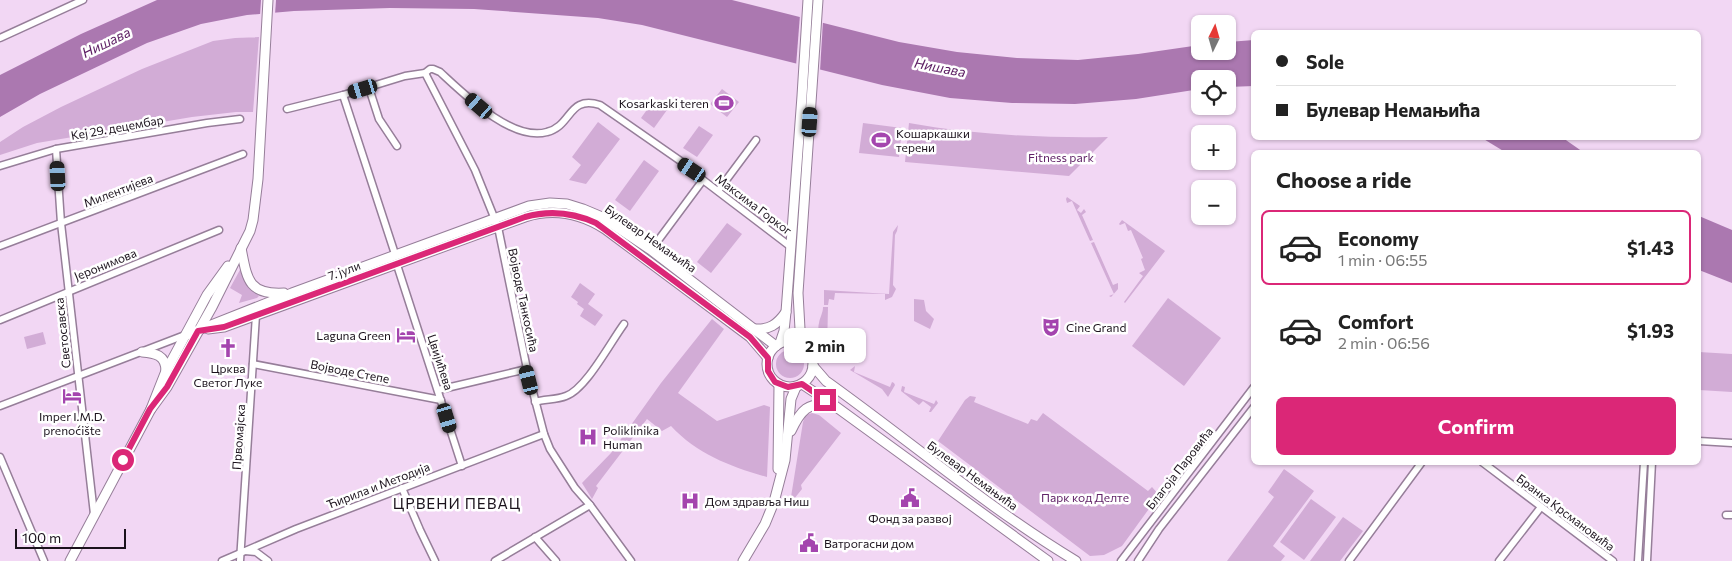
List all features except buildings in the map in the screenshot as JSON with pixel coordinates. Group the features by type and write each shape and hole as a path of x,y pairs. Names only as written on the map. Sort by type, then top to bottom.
{"street":[{"path":"0,38 83,0"},
{"path":"150,409 167,387 212,307 250,231 256,201 268,0"},
{"path":"742,561 765,524 774,502 788,438 791,399 799,386 807,380 813,366 812,357 804,346 800,329 798,293 807,96 808,0"},
{"path":"799,386 788,387 779,385 770,375 767,367 768,358 778,345 784,331 791,247 818,0"},
{"name":"Максима Горког","path":"425,73 430,69 437,70 491,116 518,130 536,134 548,132 561,124 578,105 591,102 600,105 692,170 791,247"},
{"path":"287,109 369,88 406,76 425,73"},
{"name":"Војводе Танкосића","path":"425,73 475,170 496,223 526,369 550,449 575,488 590,505 631,561"},
{"path":"369,88 378,119 397,146"},
{"path":"343,95 395,254"},
{"name":"Кеј 29. децембар","path":"0,166 56,149 240,119"},
{"path":"718,191 756,140"},
{"name":"Светосавска","path":"56,149 61,223 94,514"},
{"name":"Милентијева","path":"0,246 244,154"},
{"name":"Максима Горког","path":"651,250 703,180"},
{"name":"Булевар Немањића","path":"496,223 536,204 567,204 602,217 651,250 754,329 778,345"},
{"name":"Булевар Немањића","path":"496,223 542,212 568,213 596,223 750,337 768,358"},
{"name":"7. јули","path":"0,406 395,254 496,223"},
{"name":"7. јули","path":"198,331 224,327 397,264 496,223"},
{"name":"Јеронимова","path":"0,320 219,230"},
{"path":"238,252 254,287 264,292 292,293"},
{"path":"70,561 150,409 166,371 220,275 238,252"},
{"name":"Цвијићева","path":"397,264 462,466"},
{"path":"754,329 774,326 786,312"},
{"name":"Првомајска","path":"240,561 256,315"},
{"path":"535,402 566,396 578,388 588,378 624,324"},
{"path":"778,345 794,342 804,346"},
{"path":"142,352 153,353 159,356 165,362 166,371"},
{"name":"Војводе Степе","path":"254,364 442,400"},
{"name":"Булевар Немањића","path":"813,366 826,381 923,454 1033,535 1076,561"},
{"path":"438,390 526,369"},
{"path":"778,482 779,385"},
{"name":"Булевар Немањића","path":"799,386 834,406 1048,561"},
{"name":"Благоја Паровића","path":"1121,561 1251,391"},
{"path":"788,438 797,418 804,410 821,404 834,406"},
{"name":"Благоја Паровића","path":"1138,561 1159,529 1251,411"},
{"name":"Ћирила и Методија","path":"222,561 402,488 544,434"},
{"path":"1701,441 1732,443"},
{"path":"0,457 44,561"},
{"path":"1349,561 1420,465"},
{"name":"Бранка Крсмановића","path":"1486,465 1613,561"},
{"path":"1638,561 1644,465"},
{"path":"1647,561 1652,465"},
{"path":"402,488 435,561"},
{"path":"495,561 590,505"},
{"path":"1499,561 1541,507"},
{"path":"535,537 556,561"},
{"path":"241,552 256,552 268,561"}],"green space":[{"path":"259,37 253,112 192,117 37,143 0,155 0,142 23,127 142,69 213,41"},
{"name":"Kosarkaski teren","path":"722,89 739,102 727,117 710,104"},
{"path":"654,100 667,110 654,128 641,118"},
{"path":"598,122 620,139 586,184 569,180 581,165 572,157"},
{"name":"Кошаркашки терени","path":"863,123 902,128 899,157 859,153"},
{"name":"Fitness park","path":"909,123 1008,135 1108,137 1069,176 905,162"},
{"path":"699,126 713,135 697,157 683,148"},
{"path":"644,160 659,171 630,211 615,200"},
{"path":"1067,197 1080,206 1077,210 1081,213 1084,209 1086,212 1082,215 1093,240 1090,241 1072,201 1067,203"},
{"path":"1122,220 1165,251 1125,303 1143,276 1139,273 1145,270 1141,259 1143,258 1131,230 1128,231 1125,223 1119,224"},
{"path":"727,223 742,234 711,273 697,262"},
{"path":"898,225 895,235 893,285 896,289 892,297 885,300 885,294 835,293 834,300 829,299 828,305 824,305 824,290 889,294 893,232"},
{"path":"1094,242 1113,285 1118,283 1118,289 1114,294 1091,243"},
{"path":"241,268 250,289 259,296 239,303 242,295 230,288"},
{"path":"580,283 595,294 588,304 603,315 595,326 580,316 584,309 571,297"},
{"path":"1168,298 1221,338 1184,386 1132,346"},
{"path":"914,299 924,300 926,311 934,319 930,329 914,321"},
{"path":"823,307 828,307 827,349 832,349 832,356 824,345 818,327"},
{"path":"712,319 724,329 678,393 717,421 764,405 770,407 767,477 740,469 715,458 681,436 671,426 662,431 647,419 596,486 598,488 592,499 582,483 611,453 661,383"},
{"path":"43,332 46,344 27,349 24,337"},
{"path":"790,350 800,354 804,364 800,374 790,378 780,374 776,364 780,354"},
{"path":"1701,352 1732,354 1732,392 1701,390"},
{"path":"855,366 854,372 890,387 892,382 894,383 895,385 888,397 882,389 850,370"},
{"path":"902,386 905,387 904,392 934,404 936,400 938,403 929,412 931,407 923,401 919,405 901,391"},
{"name":"Парк код Делте","path":"970,396 976,397 974,402 1028,424 1031,419 1037,421 1043,413 1148,491 1152,487 1159,495 1122,546 1104,555 1090,556 938,441 965,400"},
{"path":"812,413 819,415 841,433 801,485 802,489 794,499 791,497 803,422 806,415"},
{"path":"1284,469 1314,491 1273,546 1285,556 1281,561 1227,561 1274,497 1268,492"},
{"path":"1311,499 1336,517 1304,560 1280,542"},
{"path":"1343,517 1363,531 1340,561 1310,561"}],"water":[{"name":"Нишава","path":"157,0 732,0 899,42 957,52 1017,58 1078,60 1191,46 1191,60 1236,60 1236,41 1251,40 1251,86 1236,87 1236,70 1191,70 1191,90 1136,99 1075,104 1012,103 950,98 882,85 642,25 598,18 474,9 390,8 294,11 247,15 201,24 147,43 40,94 0,117 0,75 81,34"},
{"path":"1485,140 1566,140 1580,150 1502,150"},
{"path":"1701,217 1732,230 1732,283 1701,271"}],"pier":[{"path":"261,0 276,0 275,15 260,16"},
{"path":"800,15 823,21 820,71 796,66"}],"place":[{"name":"Kosarkaski teren","path":"724,103"},
{"name":"Кошаркашки терени","path":"881,140"},
{"name":"Cine Grand","path":"1051,327"},
{"name":"Laguna Green","path":"406,335"},
{"name":"Црква Светог Луке","path":"228,348"},
{"name":"Imper I.M.D. prenoćište","path":"72,396"},
{"name":"Poliklinika Human","path":"588,437"},
{"name":"Фонд за развој","path":"910,498"},
{"name":"Дом здравља Ниш","path":"690,501"},
{"name":"Ватрогасни дом","path":"809,543"}],"district":[{"name":"ЦРВЕНИ ПЕВАЦ","path":"457,503"}],"route":[{"path":"123,460 150,409 167,387 198,331 224,327 542,212 568,213 596,223 750,337 768,358 768,371 775,382 788,387 796,387 802,384 825,400"}]}
